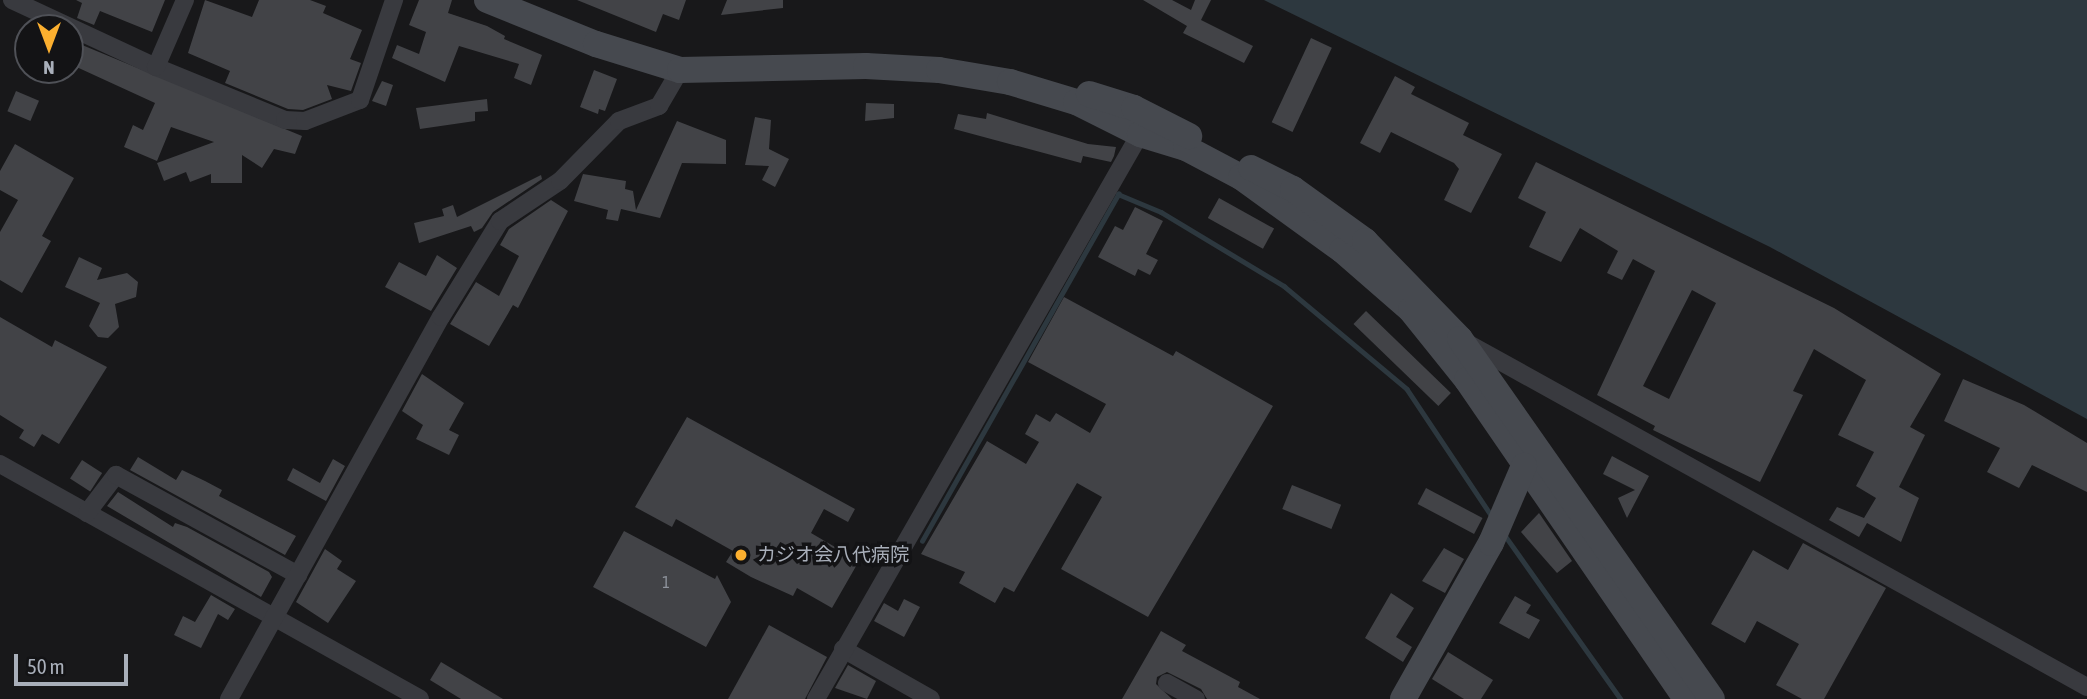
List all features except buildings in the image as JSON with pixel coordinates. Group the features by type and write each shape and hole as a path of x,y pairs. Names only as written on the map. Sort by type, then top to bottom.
{"street":[{"path":"0,11 5,0"},
{"path":"12,0 156,67 285,120 304,121 360,100 394,0"},
{"path":"156,67 185,0"},
{"path":"487,0 596,44 680,70 852,66 939,70 1010,82 1076,102 1140,134 1186,148 1241,177 1342,250 1411,310 1467,380 1686,699"},
{"path":"535,0 664,51 707,56 857,56 961,63 1042,78 1134,108 1293,189 1365,241 1460,339 1712,699"},
{"path":"229,699 500,221 560,181 619,121 659,106 680,70"},
{"path":"816,699 1140,134"},
{"path":"1411,310 1584,412 2087,687"},
{"path":"0,464 421,699"},
{"path":"1403,699 1491,542 1524,466"},
{"path":"87,513 116,475 298,575"},
{"path":"843,649 931,699"},
{"path":"1167,683 1196,699"}],"shaded area":[{"path":"1264,0 2087,0 2087,419 1770,247"}],"waterway":[{"path":"922,541 1118,194 1161,212 1284,286 1407,389 1491,515"},
{"path":"1504,534 1621,699"}],"place":[{"name":"カジオ会八代病院","path":"741,555"}]}
